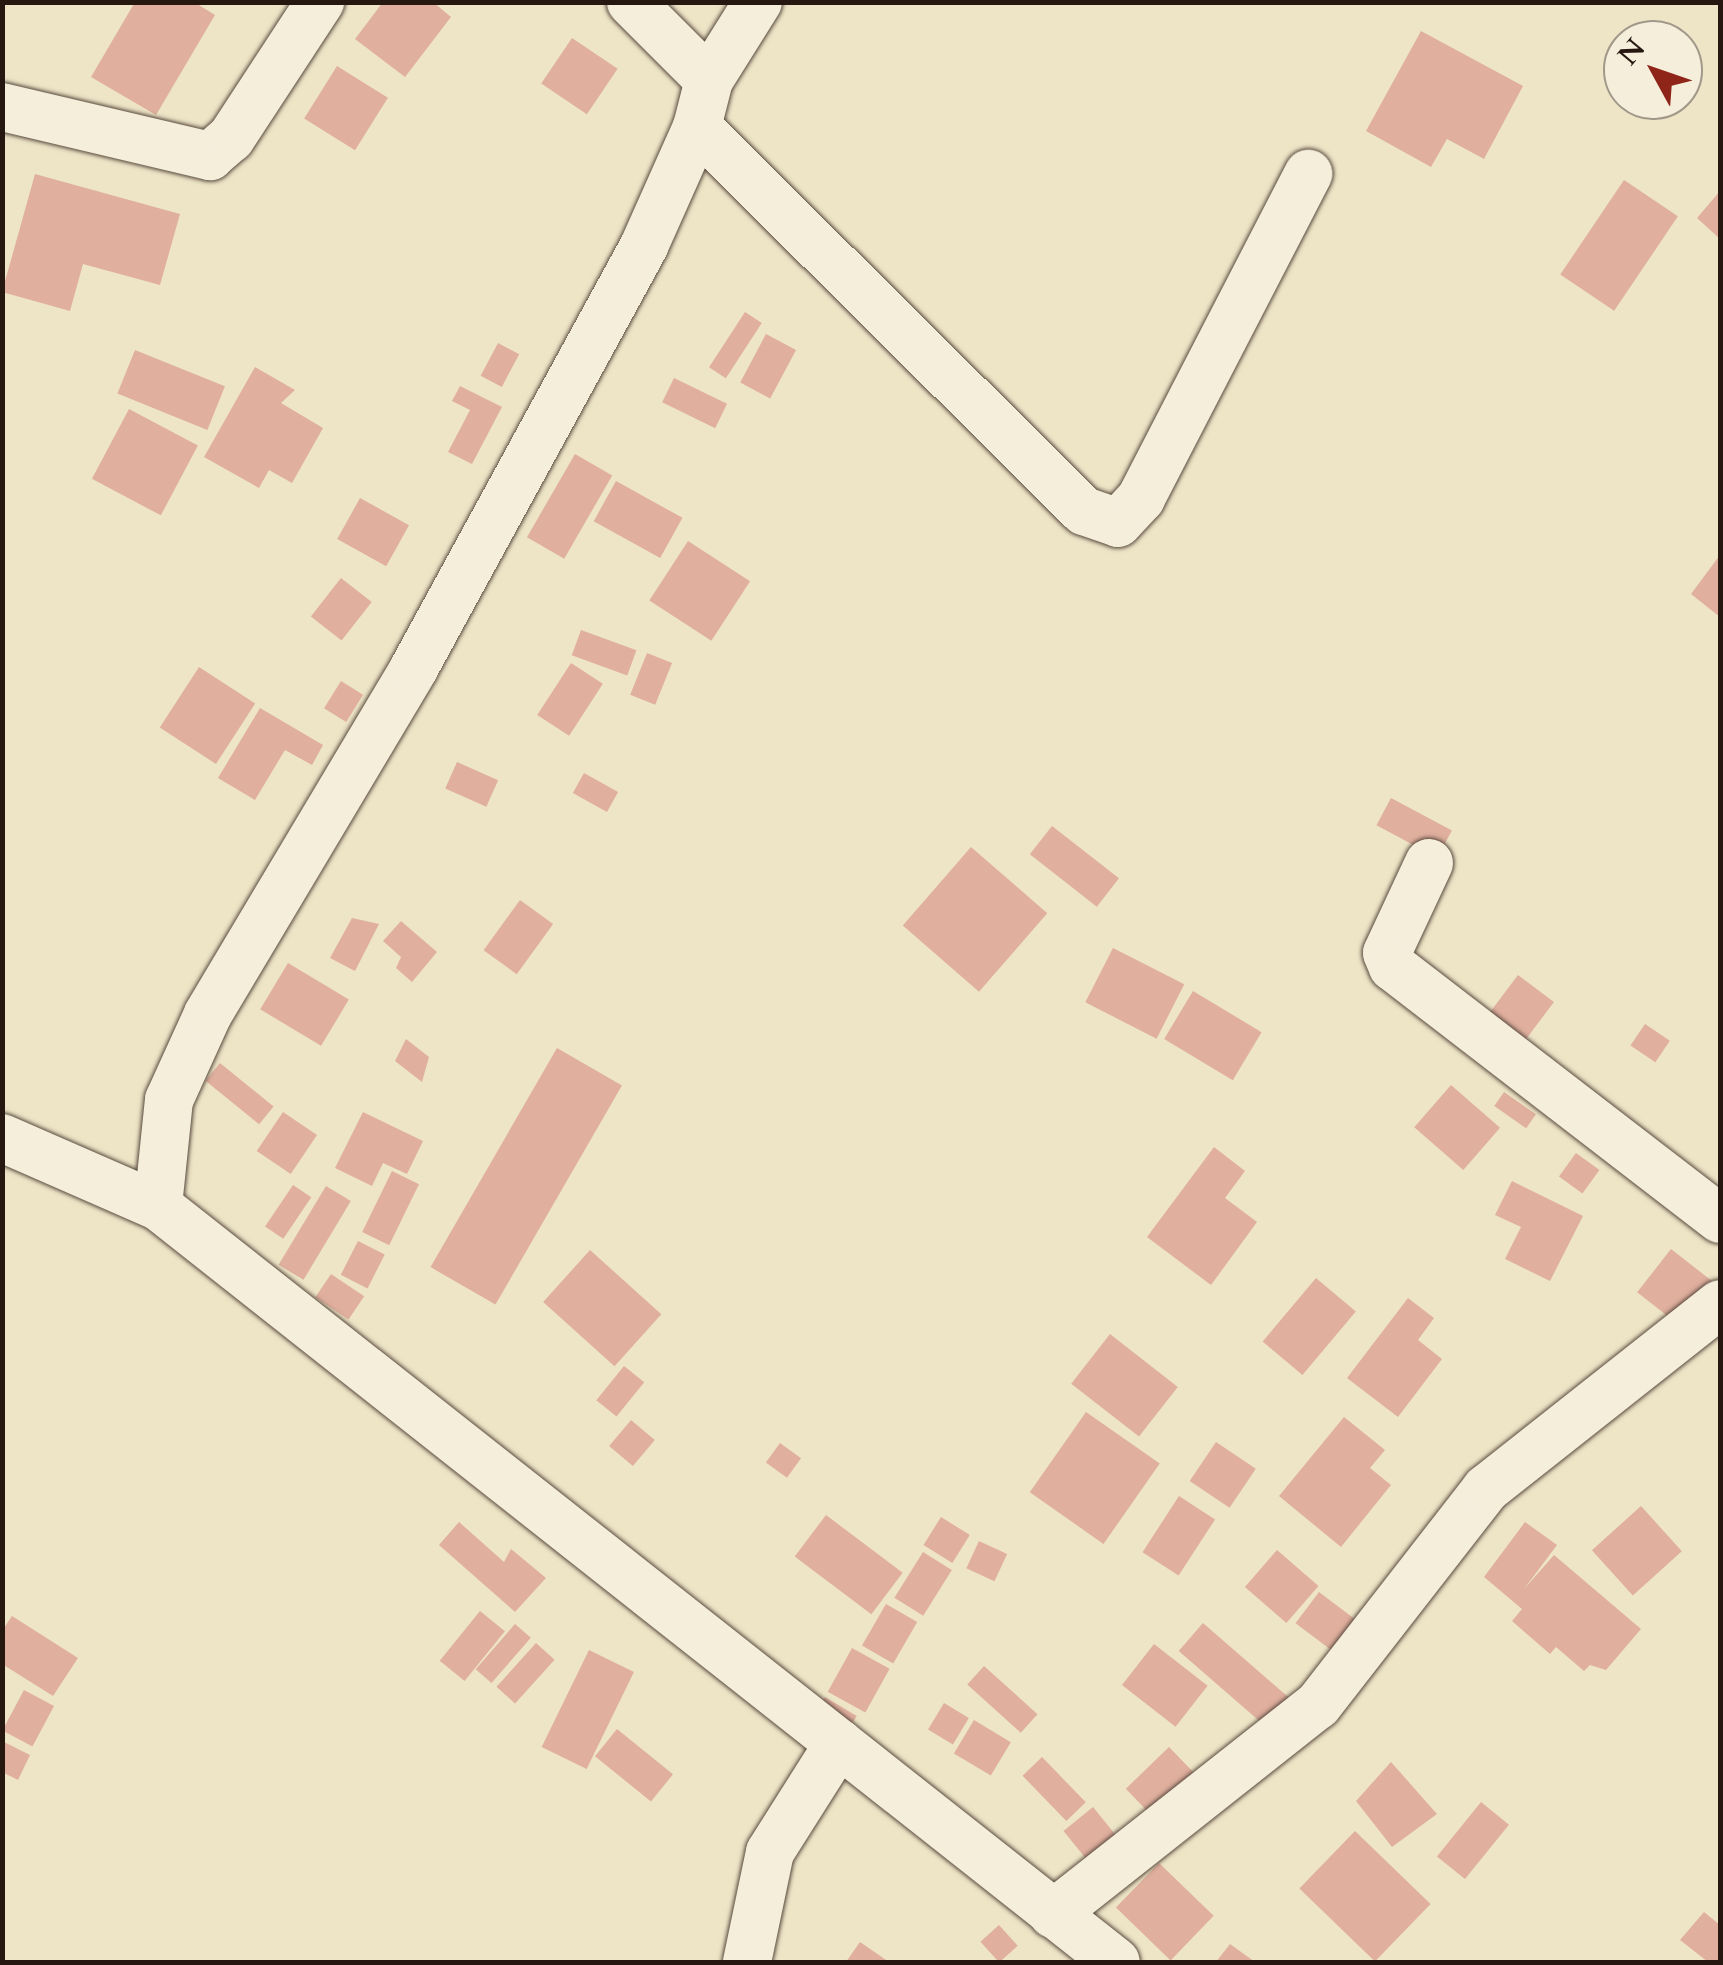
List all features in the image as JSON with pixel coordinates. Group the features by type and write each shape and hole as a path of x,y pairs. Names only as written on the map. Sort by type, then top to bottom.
{"street":[{"path":"2,107 210,156 231,138 320,2"},
{"path":"631,2 710,80"},
{"path":"158,1206 169,1100 208,1014 414,668 644,246 697,127 710,80 758,2"},
{"path":"697,127 1084,511 1118,522 1141,498 1308,174"},
{"path":"1429,862 1387,953 1392,968 1720,1220"},
{"path":"2,1138 158,1206 1116,1962"},
{"path":"1054,1914 1318,1704 1486,1489 1720,1304"},
{"path":"747,1962 770,1852 840,1743"}],"building":[{"path":"135,2 194,2 215,15 156,115 91,77"},
{"path":"383,2 433,2 451,17 405,77 355,39"},
{"path":"1421,31 1523,86 1484,159 1447,139 1431,167 1366,131"},
{"path":"572,38 618,69 587,114 541,84"},
{"path":"337,66 388,98 355,150 304,119"},
{"path":"35,174 180,214 160,285 83,264 70,311 2,292"},
{"path":"1624,180 1678,216 1614,311 1560,275"},
{"path":"1720,191 1720,239 1697,218"},
{"path":"745,312 762,323 726,378 709,367"},
{"path":"766,334 796,350 770,399 740,383"},
{"path":"498,343 519,354 502,387 481,376"},
{"path":"135,350 225,386 207,430 117,394"},
{"path":"255,367 295,390 281,403 323,428 292,483 269,470 259,488 204,457"},
{"path":"674,378 727,404 715,428 662,402"},
{"path":"460,386 502,407 472,464 448,452 470,410 452,401"},
{"path":"129,409 198,446 161,515 92,479"},
{"path":"575,454 612,476 564,559 527,537"},
{"path":"616,481 682,518 660,558 594,521"},
{"path":"360,498 409,525 386,566 337,539"},
{"path":"688,541 750,581 711,641 649,601"},
{"path":"1720,555 1720,617 1691,594"},
{"path":"341,578 372,602 342,641 311,617"},
{"path":"581,630 636,650 627,676 572,655"},
{"path":"647,653 672,663 655,705 630,695"},
{"path":"571,663 603,684 569,736 537,715"},
{"path":"199,667 255,703 216,764 160,727"},
{"path":"341,681 363,695 346,722 324,708"},
{"path":"260,708 323,745 312,765 285,750 255,800 218,778"},
{"path":"457,762 498,780 486,807 445,788"},
{"path":"584,773 618,792 607,812 573,793"},
{"path":"1391,798 1452,830 1437,858 1376,825"},
{"path":"1052,826 1119,878 1097,907 1030,854"},
{"path":"971,847 1047,913 979,992 903,925"},
{"path":"520,900 553,924 517,974 484,950"},
{"path":"352,918 379,924 355,971 330,958"},
{"path":"401,921 437,952 412,982 396,968 401,957 383,941"},
{"path":"1113,948 1184,984 1157,1039 1085,1002"},
{"path":"288,963 349,1000 321,1046 260,1009"},
{"path":"1518,975 1554,1002 1521,1045 1486,1018"},
{"path":"1193,991 1262,1032 1233,1080 1164,1039"},
{"path":"1645,1024 1670,1041 1655,1062 1630,1046"},
{"path":"406,1039 429,1057 422,1082 395,1061"},
{"path":"557,1048 622,1086 495,1305 430,1267"},
{"path":"220,1063 274,1106 259,1124 206,1081"},
{"path":"1451,1085 1500,1128 1463,1170 1414,1127"},
{"path":"1504,1092 1536,1114 1526,1128 1494,1106"},
{"path":"283,1112 317,1135 291,1174 257,1151"},
{"path":"363,1112 423,1141 407,1174 383,1163 372,1186 335,1168"},
{"path":"1214,1147 1245,1171 1225,1198 1257,1222 1211,1285 1147,1237"},
{"path":"1576,1153 1599,1170 1582,1194 1559,1176"},
{"path":"392,1171 419,1184 389,1245 362,1232"},
{"path":"1512,1181 1583,1216 1550,1281 1505,1259 1521,1227 1495,1215"},
{"path":"293,1185 311,1197 283,1239 265,1226"},
{"path":"326,1186 351,1201 303,1280 279,1265"},
{"path":"358,1241 385,1255 367,1288 341,1275"},
{"path":"1671,1249 1712,1281 1678,1324 1637,1292"},
{"path":"590,1250 661,1314 615,1366 543,1302"},
{"path":"331,1274 364,1296 349,1320 315,1297"},
{"path":"1316,1278 1356,1311 1302,1375 1263,1342"},
{"path":"1408,1298 1434,1318 1418,1340 1442,1359 1398,1417 1347,1378"},
{"path":"1110,1334 1178,1387 1139,1437 1071,1384"},
{"path":"624,1366 644,1382 617,1417 596,1400"},
{"path":"1086,1412 1160,1464 1104,1544 1030,1492"},
{"path":"1344,1417 1385,1450 1370,1468 1391,1485 1341,1547 1279,1496"},
{"path":"631,1420 655,1440 633,1466 609,1446"},
{"path":"1216,1442 1256,1469 1230,1508 1190,1481"},
{"path":"780,1443 801,1458 787,1478 766,1462"},
{"path":"1179,1496 1215,1519 1179,1576 1143,1552"},
{"path":"1641,1506 1682,1551 1633,1595 1592,1550"},
{"path":"826,1515 903,1573 871,1614 795,1557"},
{"path":"941,1517 970,1535 952,1563 924,1545"},
{"path":"459,1522 504,1562 511,1549 546,1578 515,1612 439,1545"},
{"path":"1525,1522 1557,1545 1524,1589 1554,1555 1641,1629 1606,1670 1590,1665 1584,1671 1556,1647 1550,1654 1512,1621 1522,1609 1484,1577"},
{"path":"979,1541 1007,1554 994,1581 966,1568"},
{"path":"1277,1550 1319,1586 1286,1623 1245,1587"},
{"path":"923,1552 952,1570 923,1616 894,1598"},
{"path":"1319,1592 1361,1624 1338,1655 1296,1623"},
{"path":"886,1604 917,1622 893,1664 862,1646"},
{"path":"480,1611 505,1631 465,1681 440,1661"},
{"path":"12,1616 78,1658 53,1696 2,1664 2,1631"},
{"path":"1203,1623 1291,1699 1266,1727 1179,1651"},
{"path":"515,1624 531,1638 491,1683 476,1669"},
{"path":"536,1643 555,1660 515,1704 497,1687"},
{"path":"1154,1644 1208,1686 1176,1727 1122,1685"},
{"path":"852,1648 890,1669 865,1713 828,1692"},
{"path":"589,1650 634,1672 587,1769 542,1747"},
{"path":"984,1666 1038,1714 1021,1733 967,1685"},
{"path":"24,1690 54,1706 32,1747 2,1731"},
{"path":"825,1697 857,1716 845,1735 814,1716"},
{"path":"944,1703 969,1718 953,1745 928,1730"},
{"path":"974,1720 1011,1742 991,1776 954,1753"},
{"path":"617,1729 673,1774 651,1802 595,1756"},
{"path":"2,1741 30,1755 18,1780 2,1772"},
{"path":"1169,1747 1198,1777 1155,1819 1126,1789"},
{"path":"1042,1757 1086,1802 1066,1821 1023,1776"},
{"path":"1391,1762 1437,1814 1392,1847 1356,1801"},
{"path":"1481,1802 1509,1825 1465,1879 1437,1856"},
{"path":"1093,1807 1121,1841 1091,1865 1063,1831"},
{"path":"1355,1831 1431,1904 1375,1961 1299,1889"},
{"path":"1159,1863 1214,1916 1171,1960 1116,1908"},
{"path":"1704,1912 1720,1925 1720,1962 1708,1962 1680,1940"},
{"path":"999,1925 1018,1946 999,1962 980,1942"},
{"path":"860,1942 889,1962 846,1962"},
{"path":"1230,1944 1255,1962 1216,1962"}]}
